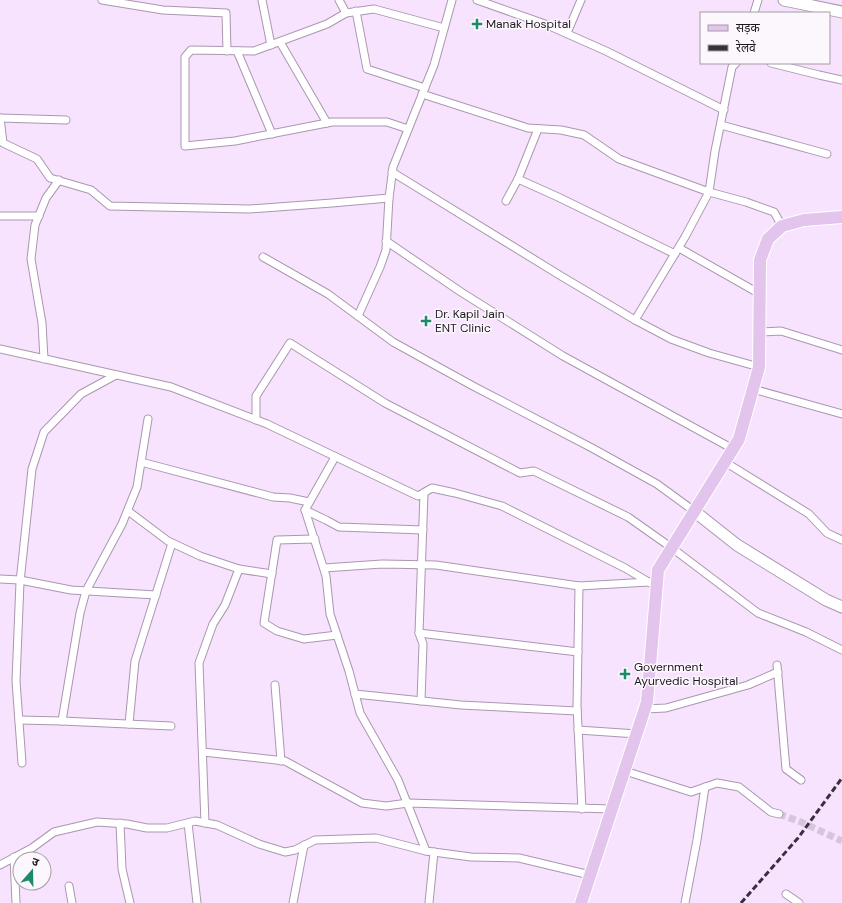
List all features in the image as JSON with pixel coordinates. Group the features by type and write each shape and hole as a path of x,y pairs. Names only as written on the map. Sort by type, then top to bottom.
{"main road":[{"path":"581,903 648,702 653,585 658,570 739,439 753,389 759,367 760,260 768,240 782,226 804,220 842,217"}],"street":[{"path":"102,0 163,10 226,13 227,51"},
{"path":"262,0 271,45"},
{"path":"339,0 346,13"},
{"path":"358,316 386,250 389,198 393,167 434,65 452,0"},
{"path":"477,0 567,33 724,110"},
{"path":"567,33 581,0"},
{"path":"754,12 758,0"},
{"path":"784,0 842,12"},
{"path":"408,129 387,122 327,123 235,141 185,146 185,57 191,50 254,51 327,24 346,13 356,11 374,9 444,28"},
{"path":"356,11 367,69 423,91 528,128 561,130 584,135 619,159 709,192 746,202 774,212 782,226"},
{"path":"280,42 327,123"},
{"path":"238,51 272,134"},
{"path":"635,320 679,248 709,192 732,67 735,64"},
{"path":"775,64 819,76 842,80"},
{"path":"66,120 0,118 3,143 37,159 50,178 91,190 110,206 249,209 389,198"},
{"path":"721,125 827,154"},
{"path":"506,201 518,179 538,129"},
{"path":"392,172 635,320 671,339 709,353 759,367"},
{"path":"518,179 675,254"},
{"path":"44,359 42,323 32,260 36,225 46,198 58,180"},
{"path":"0,216 39,216"},
{"path":"386,241 461,292 564,356 733,449"},
{"path":"679,248 760,294"},
{"path":"263,257 328,294 393,342 657,484 737,545 826,600 842,607"},
{"path":"760,332 781,331 842,350"},
{"path":"256,420 256,396 290,343 385,403 520,473 534,471 628,517 672,548 758,613 806,632 842,650"},
{"path":"0,349 171,388 256,420 418,496 432,488 455,492 502,506 624,568 653,585"},
{"path":"22,763 16,681 20,580 32,469 44,432 81,394 116,375"},
{"path":"753,389 842,414"},
{"path":"62,721 80,613 86,591 122,524 137,486 148,419"},
{"path":"335,457 305,510 324,568 330,614 360,713 398,780 430,851 429,903"},
{"path":"141,462 273,497 290,498 309,502"},
{"path":"725,462 809,514 827,533 842,540"},
{"path":"421,701 423,644 419,633 424,493"},
{"path":"128,510 172,543 200,556 239,569 272,574"},
{"path":"305,510 339,528 423,530"},
{"path":"315,539 277,540 264,623 277,631 304,639 337,635"},
{"path":"129,724 135,661 172,543"},
{"path":"324,568 382,564 436,564 579,586 653,585"},
{"path":"205,823 199,663 213,624 225,605 239,569"},
{"path":"0,579 20,580 71,590 156,595"},
{"path":"579,586 577,711 582,809"},
{"path":"419,633 578,652"},
{"path":"645,709 666,708 748,685 777,669 786,769 801,780"},
{"path":"275,685 281,760"},
{"path":"355,694 461,705 577,711"},
{"path":"19,720 171,726"},
{"path":"578,730 637,734"},
{"path":"203,752 285,761 362,803 386,806 408,803 612,809"},
{"path":"625,771 691,792 717,783 740,787 771,812 779,814"},
{"path":"685,903 705,787"},
{"path":"26,851 54,832 97,822 120,823 147,828 167,828 195,821 217,825 259,844 285,852 295,850 315,840 376,838 430,851 471,857 519,858 590,875"},
{"path":"120,823 122,869 130,903"},
{"path":"188,823 197,903"},
{"path":"293,903 304,845"},
{"path":"0,865 12,858"},
{"path":"70,886 72,903"},
{"path":"15,891 16,903"},
{"path":"786,894 799,903"}],"tunnel":[{"path":"779,814 801,822 842,841"}],"railway":[{"path":"741,903 798,838 842,778"}],"place":[{"name":"Manak Hospital","path":"477,24"},
{"name":"Dr. Kapil Jain ENT Clinic","path":"426,321"},
{"name":"Government Ayurvedic Hospital","path":"625,674"}]}
